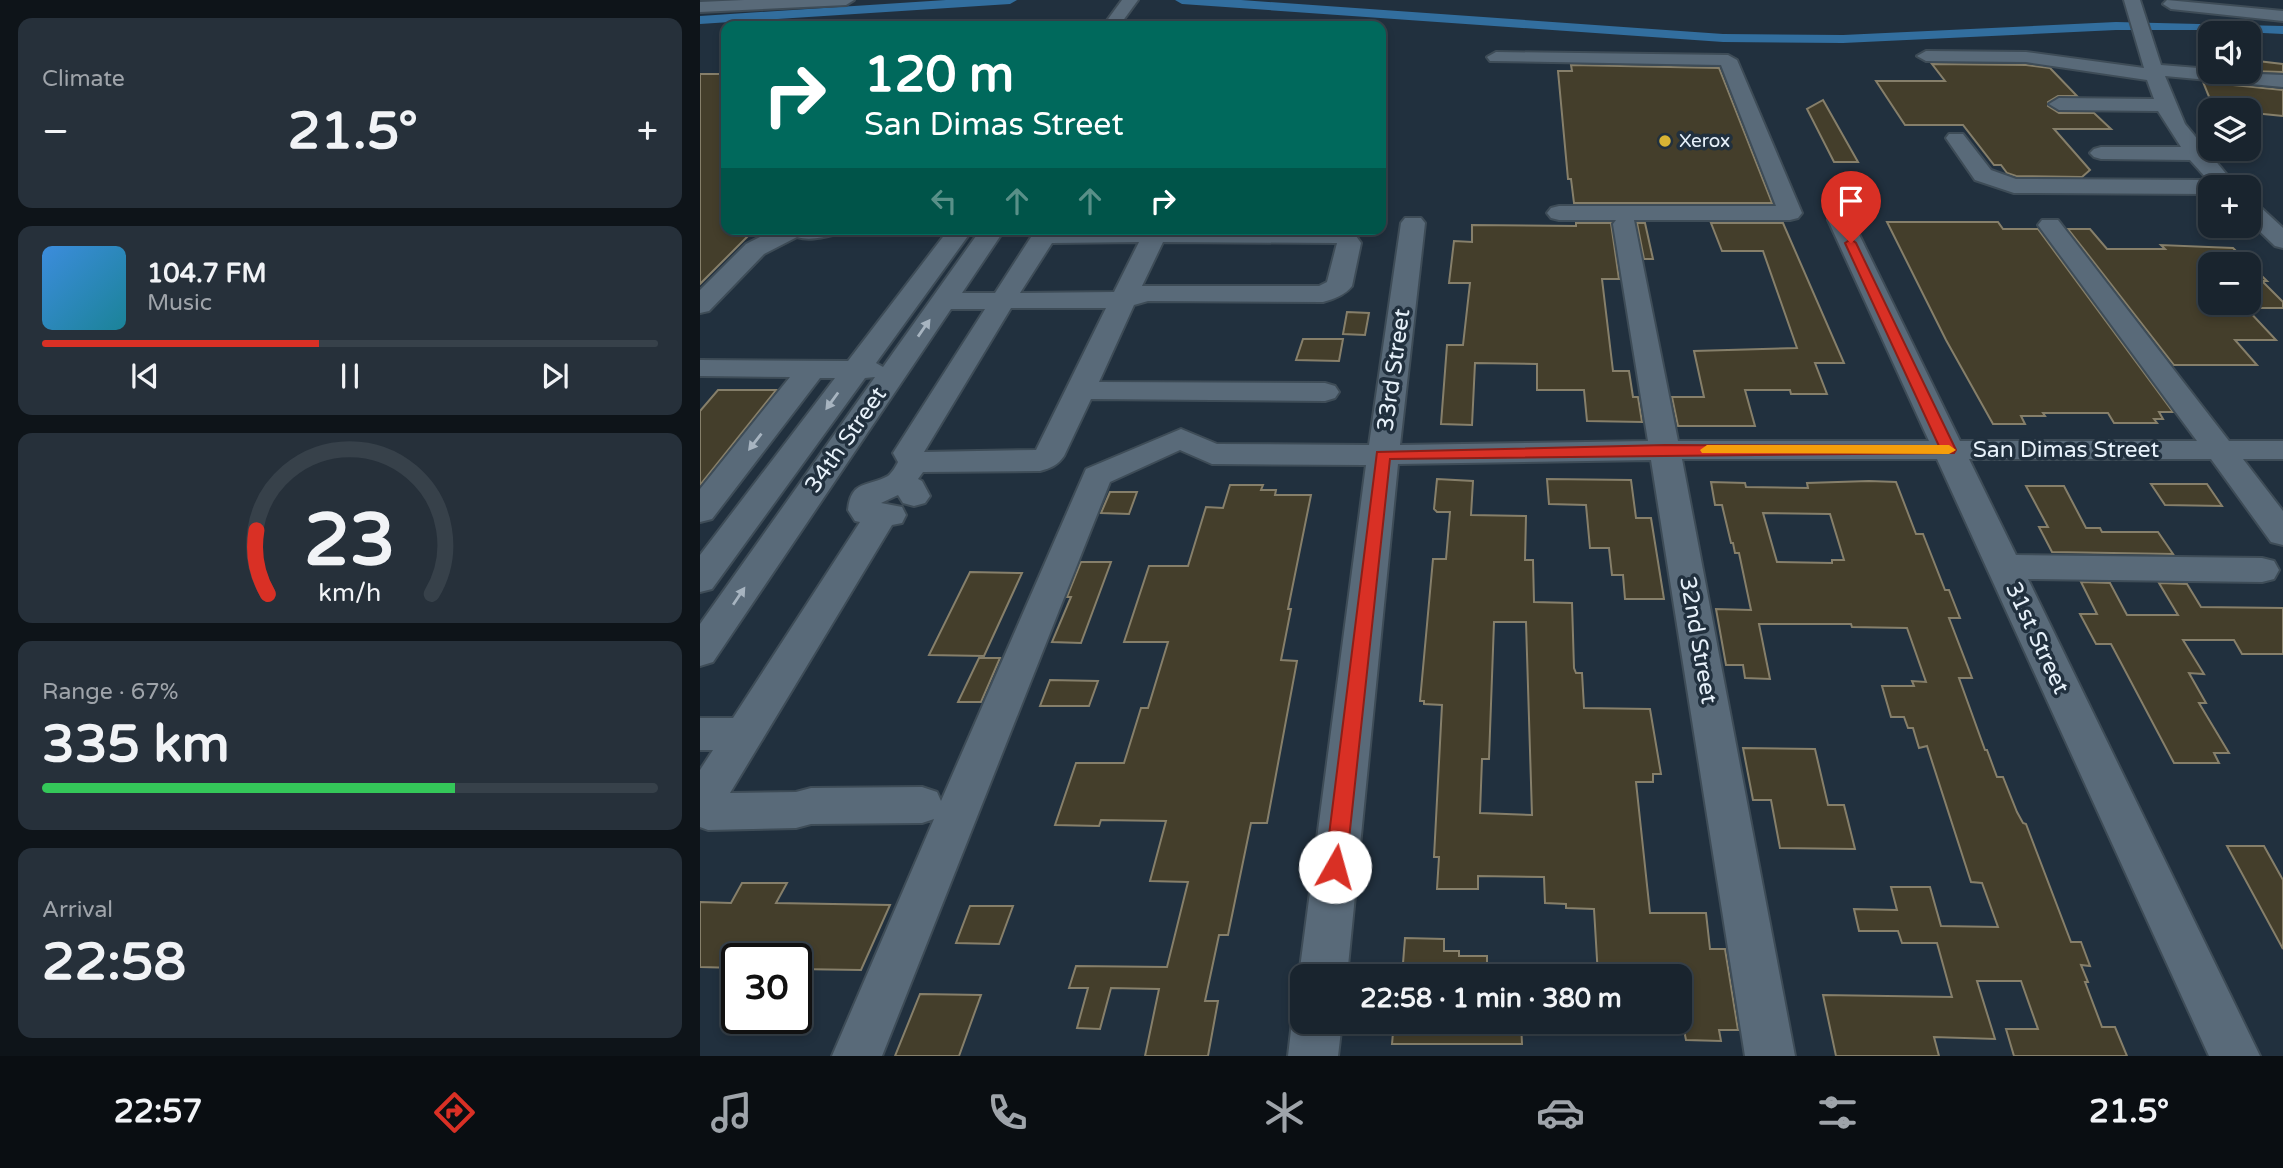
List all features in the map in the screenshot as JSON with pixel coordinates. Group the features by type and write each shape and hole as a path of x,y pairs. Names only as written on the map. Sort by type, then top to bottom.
{"street":[{"path":"700,7 844,0"},
{"path":"1115,21 1130,0"},
{"path":"2207,0 2283,6"},
{"path":"2215,175 2196,154 2166,106 2151,58 2150,4 2283,16"},
{"path":"1926,56 2026,57 2106,70 2170,52"},
{"path":"1502,57 1728,60 1790,213 1559,213"},
{"path":"2151,58 2283,81"},
{"path":"2060,104 2166,106"},
{"path":"1956,138 1983,175 2014,186 2198,187"},
{"path":"2101,153 2196,154"},
{"path":"2261,207 2283,206"},
{"name":"31st Street","path":"1840,220 2235,1056"},
{"path":"2261,220 2283,241"},
{"name":"33rd Street","path":"1323,964 1413,223"},
{"name":"32nd Street","path":"1625,224 1770,1056"},
{"path":"2050,225 2283,534"},
{"path":"700,305 755,249 783,235"},
{"name":"34th Street","path":"700,580 956,235"},
{"name":"34th Street","path":"700,652 989,235"},
{"path":"922,805 811,806 796,810 708,812 702,802 899,496 908,453 1041,239 1048,236 1075,235"},
{"path":"899,496 1040,461 1049,456 1154,235"},
{"path":"943,301 1124,300 1146,293 1323,294 1339,286 1349,243 1346,239 1338,236 1292,235"},
{"path":"700,511 813,369"},
{"path":"702,371 894,370"},
{"path":"1081,390 1325,392"},
{"name":"San Dimas Street","path":"857,1056 1097,477 1181,438 1212,454 1383,455 1665,450 2283,450"},
{"path":"2004,567 2262,570"},
{"path":"700,734 746,734"},
{"path":"1313,1056 1316,1034"}],"building":[{"path":"2261,61 2283,64 2283,72 2261,71"},
{"path":"1932,64 2026,65 2050,68 2077,96 2058,96 2048,102 2048,106 2059,113 2094,113 2111,129 2054,129 2090,170 2082,177 2016,176 2007,173 2001,165 1994,165 1963,125 1905,125 1876,81 1945,81"},
{"name":"Xerox","path":"1571,65 1719,68 1772,203 1574,203 1571,179 1568,179 1558,71 1572,71"},
{"path":"700,74 721,74 721,235 749,235 700,284"},
{"path":"2204,84 2283,90 2283,116 2261,114 2261,98 2210,98"},
{"path":"1823,100 1858,162 1834,162 1807,109"},
{"path":"1887,222 1998,222 2003,229 2038,229 2173,412 2159,412 2163,419 2154,419 2157,423 2114,423 2108,413 2043,413 2045,416 2021,416 2025,424 1993,424 1946,340"},
{"path":"1576,223 1611,223 1619,279 1602,279 1613,371 1629,371 1633,397 1638,397 1642,422 1587,421 1584,390 1537,390 1537,364 1475,363 1472,425 1441,424 1447,345 1463,345 1470,283 1449,283 1454,241 1472,242 1472,225 1576,226"},
{"path":"1637,223 1645,223 1653,259 1644,259"},
{"path":"1711,223 1783,223 1844,363 1815,363 1827,394 1791,394 1790,390 1745,390 1755,426 1678,426 1672,397 1704,397 1694,351 1797,348 1763,251 1722,251"},
{"path":"2068,229 2090,229 2107,249 2165,249 2161,245 2233,248 2237,252 2198,252 2198,315 2253,315 2276,340 2235,340 2257,365 2174,365"},
{"path":"2261,275 2267,281 2262,281 2283,302 2283,308 2261,308"},
{"path":"1347,312 1369,313 1365,335 1343,334"},
{"path":"1303,339 1343,339 1339,361 1296,360"},
{"path":"718,390 776,390 700,485 700,411"},
{"path":"1437,479 1473,481 1471,515 1526,516 1525,560 1533,560 1534,602 1572,603 1574,668 1576,673 1582,673 1584,708 1650,709 1661,774 1653,774 1653,782 1636,782 1650,913 1706,913 1710,949 1725,949 1738,1030 1719,1030 1721,1041 1686,1040 1685,1034 1692,1034 1692,964 1597,964 1594,909 1566,908 1566,904 1545,903 1544,877 1478,876 1478,889 1437,889 1439,857 1434,857 1442,705 1424,704 1424,701 1420,701 1433,559 1446,559 1450,512 1437,512 1434,509","holes":["1494,622 1526,622 1532,815 1480,813 1482,759 1489,759"]},
{"path":"1547,479 1631,480 1636,518 1651,518 1664,599 1625,599 1623,575 1612,575 1609,548 1590,548 1586,505 1549,504"},
{"path":"1711,482 1745,483 1746,487 1808,488 1807,483 1896,482 1916,534 1923,534 1945,590 1949,590 1960,618 1949,618 1972,678 1959,678 1985,750 1997,777 2003,777 2017,812 2026,824 2071,942 2081,942 2090,966 2081,965 2088,982 2085,982 2102,1027 2115,1027 2127,1056 2014,1056 2006,1029 2038,1029 2021,981 1977,981 1995,1039 1934,1037 1939,1056 1836,1056 1823,995 1952,997 1937,943 1902,943 1898,931 1859,931 1854,909 1897,910 1891,887 1930,887 1941,926 1998,927 1982,883 1971,882 1927,746 1919,748 1913,728 1908,728 1904,717 1891,717 1882,686 1914,686 1912,681 1926,682 1907,628 1852,627 1851,624 1759,624 1770,679 1745,678 1743,665 1726,665 1716,609 1751,610 1739,553 1735,553 1731,543 1722,505 1715,505","holes":["1763,513 1830,514 1844,560 1832,560 1832,563 1777,562"]},
{"path":"2151,484 2207,484 2222,506 2165,505"},
{"path":"1230,485 1263,485 1261,490 1276,490 1275,495 1311,495 1288,609 1291,609 1281,660 1297,661 1267,823 1251,823 1228,935 1219,935 1205,1001 1218,1001 1208,1056 1145,1056 1159,989 1111,988 1100,1029 1077,1028 1088,988 1069,988 1076,966 1167,967 1188,882 1150,881 1166,821 1101,820 1099,826 1055,825 1076,763 1124,763 1141,708 1148,708 1168,642 1124,642 1149,566 1188,566 1206,507 1223,508"},
{"path":"2026,486 2064,486 2086,528 2100,528 2102,532 2158,532 2173,554 2052,552 2039,527 2048,527"},
{"path":"1110,492 1137,492 1129,514 1101,513"},
{"path":"1081,562 1111,562 1081,643 1052,642 1071,597 1067,597"},
{"path":"970,572 1022,573 984,656 929,655"},
{"path":"2081,582 2110,583 2127,615 2178,615 2159,583 2187,584 2201,607 2283,608 2283,654 2242,654 2234,640 2183,640 2204,674 2189,673 2206,703 2199,703 2229,753 2214,753 2219,763 2174,763 2111,644 2096,644 2080,614 2097,614"},
{"path":"979,658 1000,658 981,702 958,702"},
{"path":"1050,680 1098,681 1089,706 1040,706"},
{"path":"1743,748 1815,749 1828,805 1844,805 1855,849 1780,848 1771,800 1753,800"},
{"path":"2227,846 2264,846 2283,880 2283,949"},
{"path":"742,883 787,883 776,903 890,905 861,970 812,969 812,943 721,943 721,968 700,967 700,902 731,903"},
{"path":"970,906 1013,906 999,944 956,943"},
{"path":"1405,938 1444,939 1444,951 1459,951 1459,956 1487,956 1487,964 1403,964"},
{"path":"920,994 981,995 959,1056 895,1056"},
{"path":"1393,1034 1522,1034 1522,1044 1392,1044"}],"waterway":[{"path":"700,20 1010,0"},
{"path":"1182,0 1723,38 1843,39 2116,26 2283,30"}],"slow traffic":[{"path":"1707,450 1949,450"}],"place":[{"name":"Xerox","path":"1665,141"}],"route":[{"path":"1335,867 1383,455 1665,450 1949,450 1851,243"}]}
